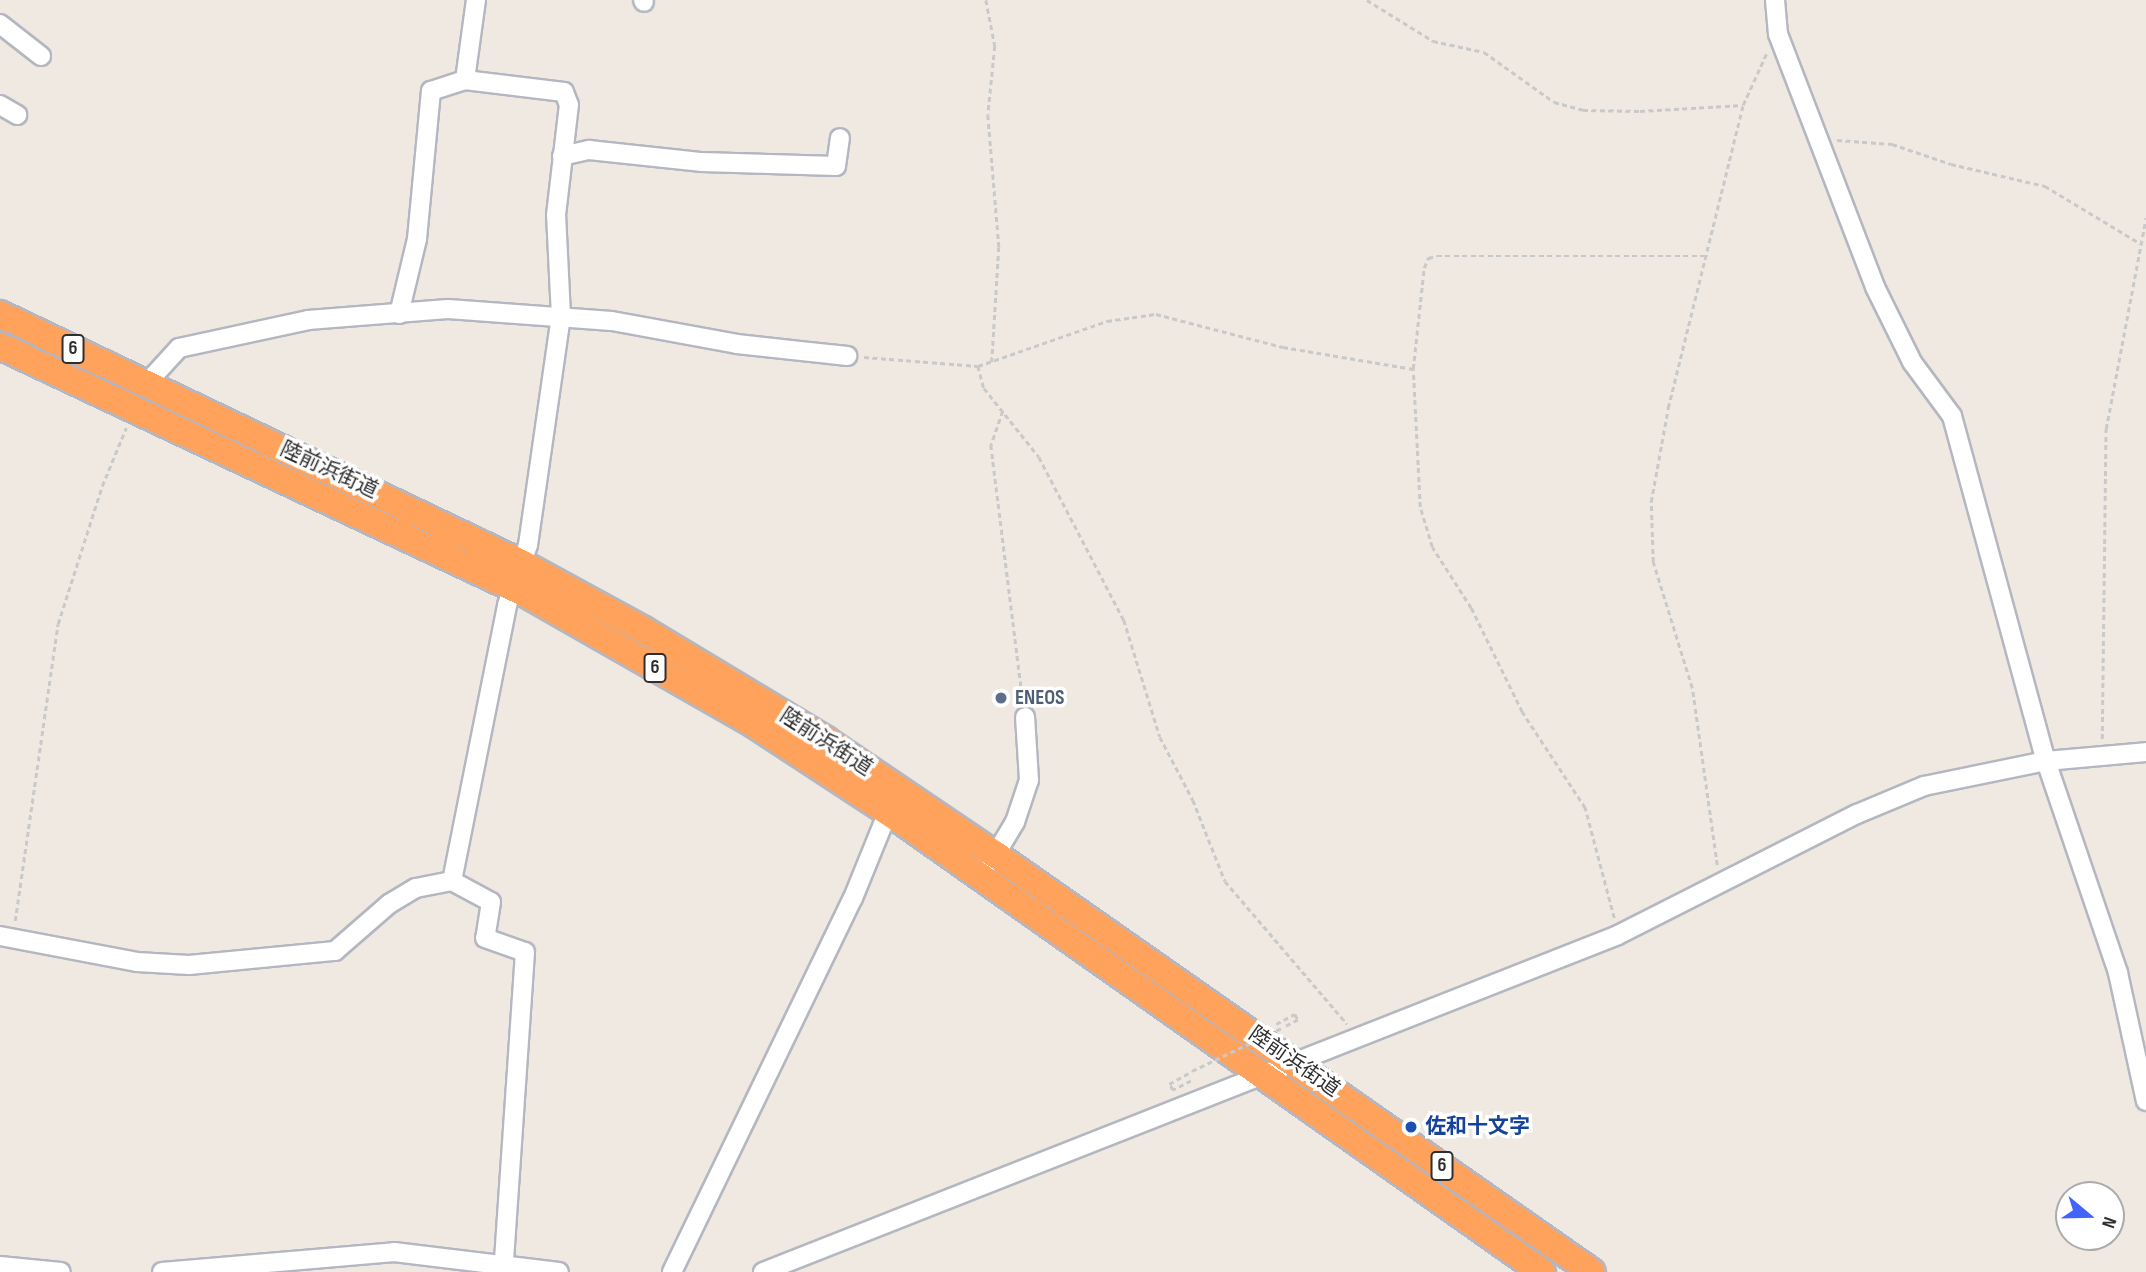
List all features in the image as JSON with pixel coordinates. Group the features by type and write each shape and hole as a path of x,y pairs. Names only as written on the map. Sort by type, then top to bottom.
{"highway":[{"name":"陸前浜街道","path":"0,314 146,384 517,576 888,812 1542,1272"},
{"name":"陸前浜街道","path":"0,346 134,409 644,630 814,733 996,855 1592,1272"}],"street":[{"path":"1775,0 1778,34 1875,287 1912,362 1952,416 2046,761 2118,973 2146,1101"},
{"path":"465,80 470,1"},
{"path":"0,24 41,56"},
{"path":"399,314 417,239 430,91 465,80 564,92 569,105 556,215 561,316 517,576 452,881"},
{"path":"0,105 17,115"},
{"path":"562,156 589,150 702,162 836,166 839,138"},
{"path":"146,384 179,348 309,320 448,309 612,321 737,344 847,356"},
{"path":"981,877 1015,822 1029,780 1025,717"},
{"path":"763,1272 1291,1060 1618,935 1857,814 1924,786 2046,761 2146,752"},
{"path":"672,1272 853,898 888,812"},
{"path":"6,937 163,964 317,955 335,951 389,904 416,888 452,881 491,902 485,938 525,951 503,1269"},
{"path":"162,1272 394,1252 503,1269 559,1272"},
{"path":"0,1266 61,1272"}],"path":[{"path":"986,0 995,46 988,115 999,247 992,362"},
{"path":"1367,0 1433,41 1484,52 1554,102 1583,110 1743,105"},
{"path":"1721,885 1692,688 1653,562 1651,502 1705,256 1731,170 1743,105 1778,34"},
{"path":"1820,139 1892,144 1951,164 2045,187 2141,244"},
{"path":"2102,756 2106,429 2146,218"},
{"path":"1618,935 1585,808 1522,712 1471,608 1432,547 1420,507 1414,453 1413,369 1428,258 1705,256"},
{"path":"847,356 978,366 1107,321 1156,314 1283,347 1413,369"},
{"path":"978,366 984,388 1039,457 1124,620 1160,737 1193,800 1225,881 1356,1035"},
{"path":"6,937 58,624 102,486 134,409"},
{"path":"1003,411 991,444 1025,717"},
{"path":"1191,1081 1173,1090 1169,1084 1192,1070 1298,1020 1295,1014 1273,1026"}],"place":[{"name":"ENEOS","path":"1001,698"},
{"name":"佐和十文字","path":"1411,1127"}]}
